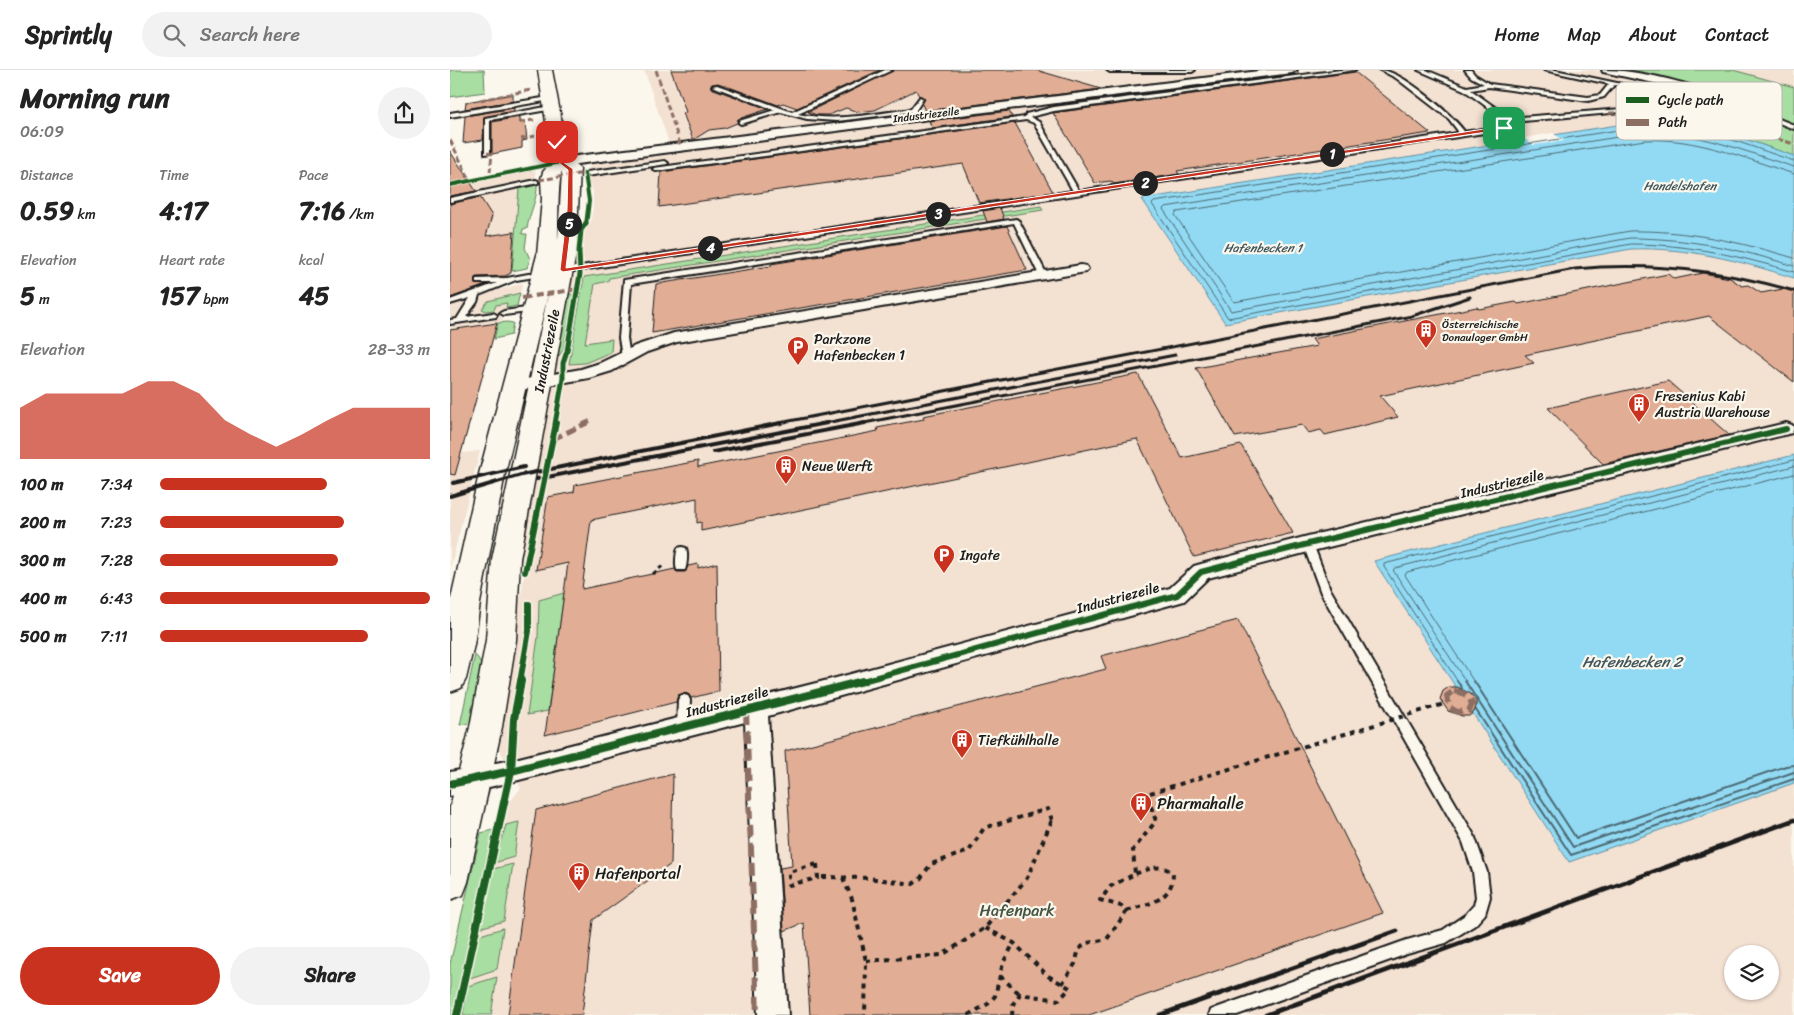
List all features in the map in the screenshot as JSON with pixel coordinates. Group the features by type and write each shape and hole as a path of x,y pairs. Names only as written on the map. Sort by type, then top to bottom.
{"main road":[{"name":"Industriezeile","path":"450,882 462,782 486,727 501,640 506,559 528,384 534,309 553,272 570,210 571,169 561,162 545,70"},
{"name":"Industriezeile","path":"450,679 459,645 465,603 492,474 528,384 556,306 553,272"}],"street":[{"name":"Industriezeile","path":"561,162 914,113 1292,70"},
{"path":"1607,70 1665,82"},
{"path":"528,384 583,374 606,367 641,349 674,338 1081,269"},
{"path":"534,309 556,306"},
{"name":"Industriezeile","path":"462,782 756,708 1177,595 1201,572 1308,544 1786,429"},
{"name":"Industriezeile","path":"756,708 773,1015"}],"lane":[{"path":"792,114 889,70"},
{"path":"1110,70 1192,70"},
{"path":"1027,118 1028,115 1054,109 1353,70"},
{"path":"1383,70 1398,77 1451,118 1459,126 1461,131 1459,135"},
{"path":"1421,70 1466,89 1509,120 1616,111"},
{"path":"1468,70 1489,85"},
{"path":"1547,70 1616,85"},
{"path":"1466,89 1489,85 1588,99 1602,96 1612,84"},
{"path":"715,86 812,120 914,113 920,99"},
{"path":"518,92 519,104"},
{"path":"450,115 519,104 550,103"},
{"path":"487,153 487,119 550,103"},
{"path":"741,122 781,110"},
{"path":"1782,116 1794,120"},
{"path":"656,169 1027,118 1036,122 1078,194"},
{"path":"479,281 508,280 1504,128 1508,126 1509,120"},
{"path":"1782,122 1794,127"},
{"path":"587,174 660,163 678,166"},
{"path":"450,200 469,194 536,182"},
{"path":"626,357 623,338 627,282 1016,221 1043,275"},
{"path":"450,302 508,280"},
{"path":"460,320 473,302 475,294"},
{"path":"504,313 534,309"},
{"path":"450,322 493,315"},
{"path":"1216,1015 1407,946 1446,936 1470,920 1480,909 1484,897 1480,872 1469,839 1324,590 1308,544"},
{"path":"681,567 682,551"},
{"path":"683,727 684,700"}],"path":[{"path":"1135,874 1133,850 1156,821 1149,796 1447,703"},
{"path":"820,877 817,864 789,872 789,885 820,877 868,878 913,884 920,879 931,864 968,851 976,843 984,828 1048,809 1054,819 1026,878 985,928 942,955 866,961"},
{"path":"1062,984 1075,964 1080,949 1087,943 1107,939 1127,911 1167,895 1173,887 1174,873 1170,869 1157,866 1111,886 1100,900 1120,906 1127,911"},
{"path":"843,878 852,899 866,961 865,1015"},
{"path":"985,928 1014,943 1048,976 1070,988 1059,1000 1020,994 1000,976"},
{"path":"968,1015 988,1004 995,996 1003,963 1014,943"},
{"path":"1012,1015 1013,1004 1020,994"}],"shaded area":[{"path":"644,70 1272,70 670,146"},
{"path":"1314,70 1595,70 1649,82 1616,82 1616,125 1142,199 1225,323 1631,249 1656,248 1711,255 1794,278 1794,455 1374,561 1568,861 1794,783 1794,1015 453,1015 502,812 521,788 482,718 508,608 520,600 525,572 513,563 569,283 584,261 582,255 585,229 590,224 593,208 593,191 587,179 587,171 591,165 601,162"},
{"path":"1733,70 1794,70 1794,87 1782,84 1782,82"},
{"path":"535,168 537,185 519,189 511,272 500,290 523,283 520,293 488,301 482,309 494,310 496,305 507,303 502,322 498,323 462,453 480,451 450,569 450,186"}],"green space":[{"path":"450,70 484,70 485,92 450,97"},
{"path":"1631,70 1733,70 1776,82 1683,82"},
{"path":"1782,84 1794,87 1794,156 1748,140 1782,140"},
{"path":"537,185 527,229 523,229 522,234 527,234 525,248 530,259 527,268 512,271 519,189"},
{"path":"1041,206 1043,210 609,278 608,281 595,284 585,343 612,339 611,352 585,363 569,364 584,277"},
{"path":"520,293 517,306 506,308 507,303 496,305 494,310 486,311 482,309 488,301"},
{"path":"568,293 573,295 563,350 558,357 554,358"},
{"path":"498,323 513,323 511,335 494,339"},
{"path":"564,593 548,711 527,715 538,637 539,600"},
{"path":"475,655 481,665 471,723 460,725"},
{"path":"519,822 514,857 494,863 506,825"},
{"path":"493,830 452,1015 450,1015 450,964 481,833"},
{"path":"513,864 504,921 479,928 493,869"},
{"path":"503,928 497,969 470,978 477,936"},
{"path":"497,977 491,1015 463,1015 468,986"}],"water":[{"name":"Hafenbecken 1","path":"1616,125 1616,140 1748,140 1794,156 1794,278 1714,256 1673,250 1631,249 1225,323 1142,199"},
{"name":"Hafenbecken 2","path":"1794,455 1794,783 1569,862 1374,561"}],"pier":[{"path":"1553,133 1564,141 1533,145 1523,138"}],"building":[{"path":"671,70 880,70 797,108 783,103 778,105 718,83 712,84 711,88 768,109 738,119 737,123 725,128 709,130 693,140 683,113 686,112"},
{"path":"894,70 1036,70 1101,89 925,111 922,104 925,99 919,96 916,90 875,110 858,112 846,108 829,115 817,115 808,112"},
{"path":"1355,72 1430,133 1177,171 1179,174 1114,184 1111,181 1095,183 1053,113"},
{"path":"513,94 513,101 465,109 466,102"},
{"path":"514,108 514,111 484,117 483,140 463,143 465,116"},
{"path":"1009,111 1012,117 932,128 929,121"},
{"path":"520,117 520,123 525,122 527,140 522,141 522,148 492,154 492,122"},
{"path":"1015,123 1053,192 979,203 963,164 659,207 661,172"},
{"path":"450,151 476,191 450,196"},
{"path":"480,197 492,216 486,236 514,232 511,273 505,276 476,277 475,284 486,285 450,298 450,204"},
{"path":"1000,208 1004,219 987,222 983,211"},
{"path":"1007,226 1027,270 652,333 656,284"},
{"path":"1703,273 1730,278 1742,286 1748,285 1761,293 1783,289 1794,291 1794,382 1709,316 1525,355 1534,363 1380,396 1398,417 1325,435 1321,430 1308,433 1302,425 1235,437 1196,368 1317,346 1312,339 1477,307 1479,309 1516,302 1518,304 1668,274 1674,279"},
{"path":"497,323 455,475 450,474 450,330"},
{"path":"1138,374 1182,458 1241,445 1293,533 1194,557 1137,439 701,531 701,522 697,523 697,498 591,520 582,589 675,569 677,572 685,572 688,566 698,564 698,568 717,563 719,691 691,698 688,694 684,693 678,695 676,702 545,735 568,563 536,570 548,497 574,492 575,485 698,461 698,467 878,431 877,428 924,419 923,416"},
{"name":"Fresenius Kabi Austria Warehouse","path":"1668,381 1729,435 1603,464 1548,408"},
{"name":"Pharmahalle","path":"1238,620 1383,913 1089,1015 810,1015 804,923 784,931 780,868 792,866 785,751 1106,669 1101,656"},
{"path":"1449,687 1457,687 1471,694 1476,701 1474,712 1469,716 1462,716 1448,711 1440,699 1443,691"},
{"name":"Hafenportal","path":"673,774 671,864 593,920 582,1015 508,1015 536,810"}],"railway":[{"path":"774,424 1575,269 1658,267 1712,273 1794,291"},
{"path":"859,424 1412,316 1470,297"},
{"path":"820,424 1175,355"},
{"path":"450,496 521,475 781,423"},
{"path":"537,479 827,423"},
{"path":"713,452 865,423"},
{"path":"453,483 524,467"},
{"path":"1266,1015 1794,820"},
{"path":"1160,1015 1397,931"}],"marked path":[{"path":"656,70 681,147"},
{"path":"480,100 531,90"},
{"path":"1609,113 1616,113"},
{"path":"520,122 534,120"},
{"path":"521,139 535,136"},
{"path":"450,140 470,180"},
{"path":"1781,140 1794,144"},
{"path":"487,153 492,154 490,172"},
{"path":"539,180 585,173 585,177"},
{"path":"522,298 578,289"},
{"path":"553,439 590,421"},
{"path":"1454,691 1463,693 1470,698 1472,704 1469,711 1457,712 1449,707 1447,696 1454,691"},
{"path":"746,711 757,1015"}],"cycle path":[{"path":"450,185 561,162"},
{"path":"525,572 553,439 563,378 563,363 567,351 580,274 579,251 581,230 586,225 589,201 585,173"},
{"path":"450,784 511,771 836,688 1177,595 1201,572 1308,544 1786,429"},
{"path":"457,1015 511,771 514,719 529,631 529,604"}],"place":[{"name":"Österreichische Donaulager GmbH","path":"1426,349"},
{"name":"Parkzone Hafenbecken 1","path":"798,366"},
{"name":"Fresenius Kabi Austria Warehouse","path":"1639,423"},
{"name":"Neue Werft","path":"786,485"},
{"name":"Ingate","path":"944,574"},
{"name":"Tiefkühlhalle","path":"962,759"},
{"name":"Pharmahalle","path":"1141,822"},
{"name":"Hafenportal","path":"579,892"}],"route":[{"path":"557,142 561,162 571,169 570,210 563,270 1078,194 1223,170 1504,128"}],"water label":[{"name":"Handelshafen","path":"1680,186"}],"park label":[{"name":"Hafenpark","path":"1017,910"}]}
